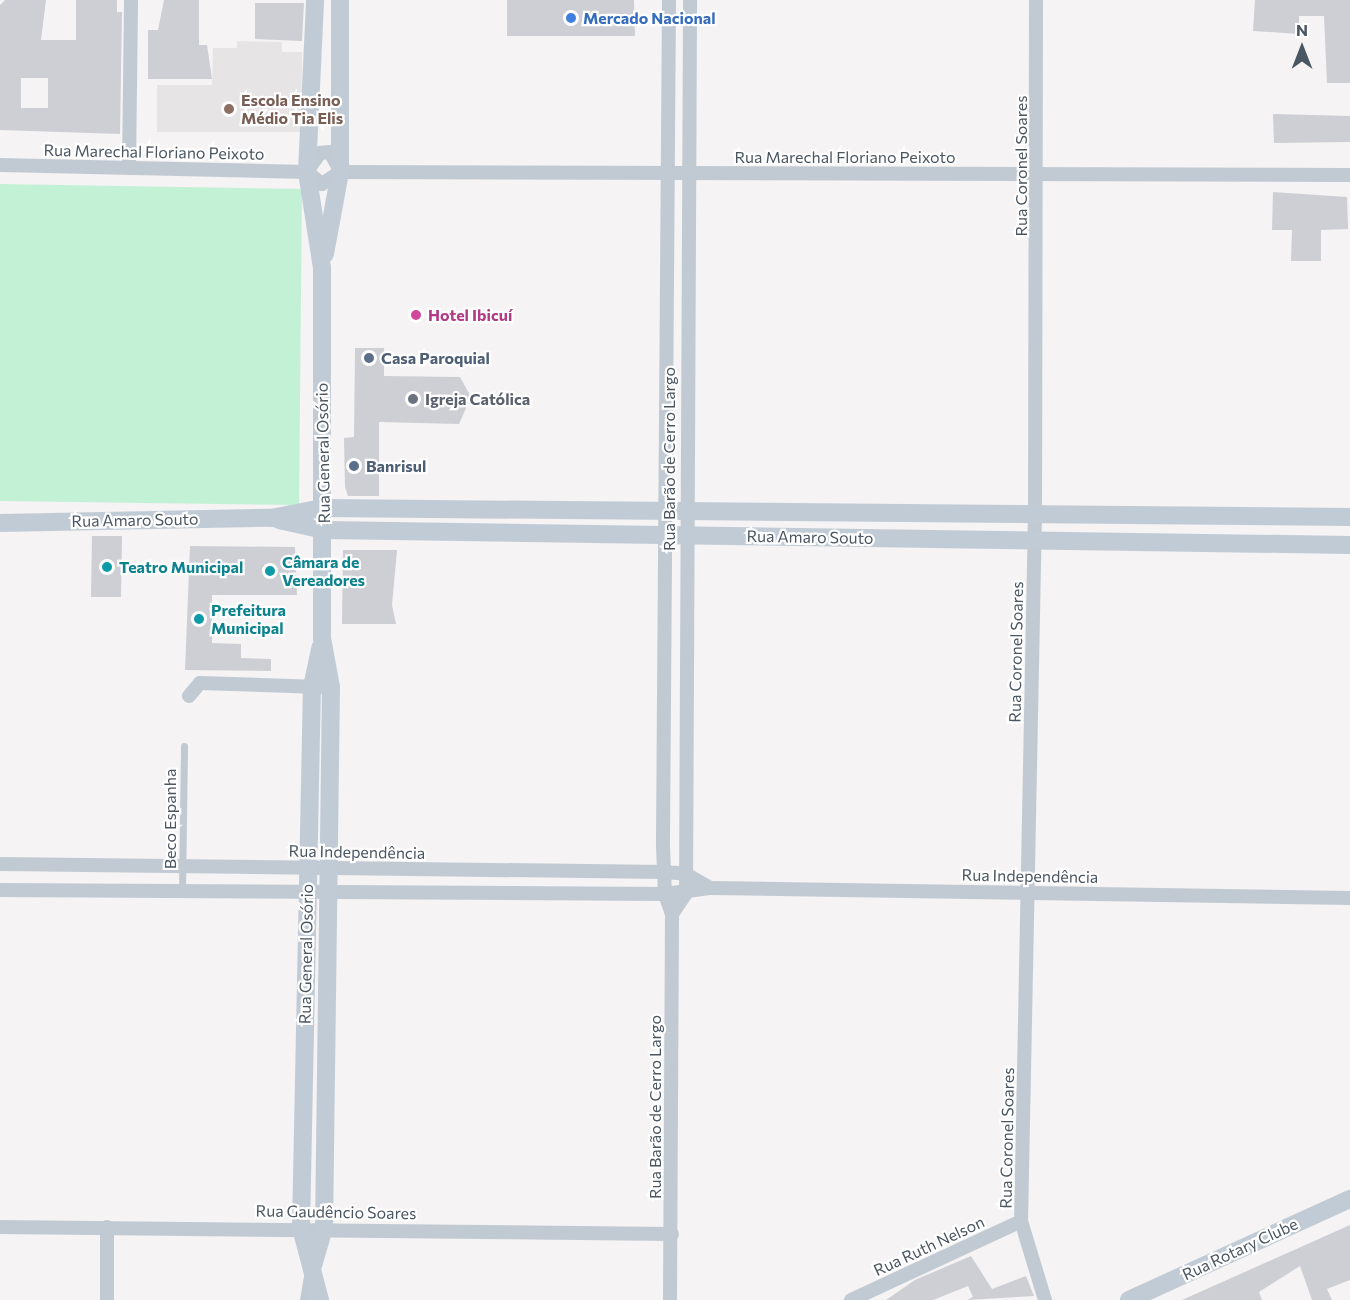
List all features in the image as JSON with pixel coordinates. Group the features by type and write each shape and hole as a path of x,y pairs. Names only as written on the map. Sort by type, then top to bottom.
{"street":[{"path":"129,168 131,0"},
{"name":"Rua General Osório","path":"312,1269 301,1228 312,687 322,638 324,530 322,508 322,268 307,172 315,0"},
{"name":"Rua General Osório","path":"322,268 340,172 340,0"},
{"path":"669,0 676,0"},
{"name":"Rua Barão de Cerro Largo","path":"669,0 663,811 665,894 672,914 670,1300"},
{"name":"Rua Barão de Cerro Largo","path":"687,894 684,811 684,511 690,0"},
{"name":"Rua Coronel Soares","path":"1036,0 1038,174 1035,514 1030,893 1021,1221 1045,1300"},
{"path":"307,172 320,153 330,152 340,172"},
{"name":"Rua Marechal Floriano Peixoto","path":"0,165 307,172 322,184 340,172 1350,175"},
{"path":"667,293 687,293"},
{"name":"Rua Amaro Souto","path":"0,523 271,518 322,508 1350,518"},
{"name":"Rua Amaro Souto","path":"271,518 324,530 1350,544"},
{"name":"Rua General Osório","path":"307,1300 312,1269 324,1228 331,687 322,638"},
{"path":"665,647 684,646"},
{"path":"189,696 200,683 331,687"},
{"path":"663,811 684,811"},
{"name":"Rua Independência","path":"0,864 664,872 686,874 710,888"},
{"path":"448,869 448,894"},
{"name":"Rua Independência","path":"0,890 308,894 687,894 710,888 1350,898"},
{"path":"672,914 687,894"},
{"path":"303,1116 326,1114"},
{"name":"Rua Rotary Clube","path":"1129,1300 1350,1199"},
{"name":"Rua Ruth Nelson","path":"851,1300 1021,1221"},
{"name":"Rua Gaudêncio Soares","path":"0,1227 324,1228 672,1234"},
{"path":"107,1227 107,1300"},
{"path":"312,1269 320,1300"}],"lane":[{"name":"Beco Espanha","path":"182,892 184,746"}],"shaded area":[{"name":"Escola Ensino Médio Tia Elis","path":"237,41 282,42 282,52 302,52 301,132 157,132 157,85 212,85 213,48 237,48"}],"green space":[{"path":"0,184 302,189 299,505 0,501"}],"building":[{"path":"5,0 46,0 41,40 76,40 76,0 117,0 117,12 122,12 120,134 0,130 0,5","holes":["21,78 48,78 48,108 21,108"]},
{"path":"164,0 199,0 199,45 207,45 212,79 148,79 148,30 158,30"},
{"name":"Mercado Nacional","path":"507,0 634,0 635,36 507,36"},
{"path":"1255,0 1350,0 1350,83 1327,83 1324,16 1299,16 1299,34 1253,31"},
{"path":"255,3 304,3 302,41 255,39"},
{"path":"1273,114 1350,116 1350,142 1274,143"},
{"path":"1273,192 1347,197 1348,229 1321,230 1321,261 1291,261 1292,230 1272,230"},
{"name":"Igreja Católica","path":"355,348 384,348 384,376 460,377 471,397 459,424 379,422 379,496 348,496 345,487 344,438 354,437"},
{"name":"Teatro Municipal","path":"92,536 122,536 121,597 91,597"},
{"name":"Prefeitura Municipal","path":"190,546 295,547 297,595 212,595 212,643 241,644 241,658 271,659 271,671 185,670"},
{"path":"343,550 397,550 392,605 396,624 342,624"},
{"path":"1350,1225 1350,1280 1327,1289 1332,1300 1312,1300 1300,1266 1259,1292 1262,1300 1182,1300"},
{"path":"971,1256 992,1289 1026,1276 1034,1296 967,1300 973,1297 968,1286 933,1300 886,1300 915,1280"}],"place":[{"name":"Mercado Nacional","path":"571,18"},
{"name":"Escola Ensino Médio Tia Elis","path":"229,109"},
{"name":"Hotel Ibicuí","path":"416,315"},
{"name":"Casa Paroquial","path":"369,358"},
{"name":"Igreja Católica","path":"413,399"},
{"name":"Banrisul","path":"354,466"},
{"name":"Teatro Municipal","path":"107,567"},
{"name":"Câmara de Vereadores","path":"270,571"},
{"name":"Prefeitura Municipal","path":"199,619"}]}
